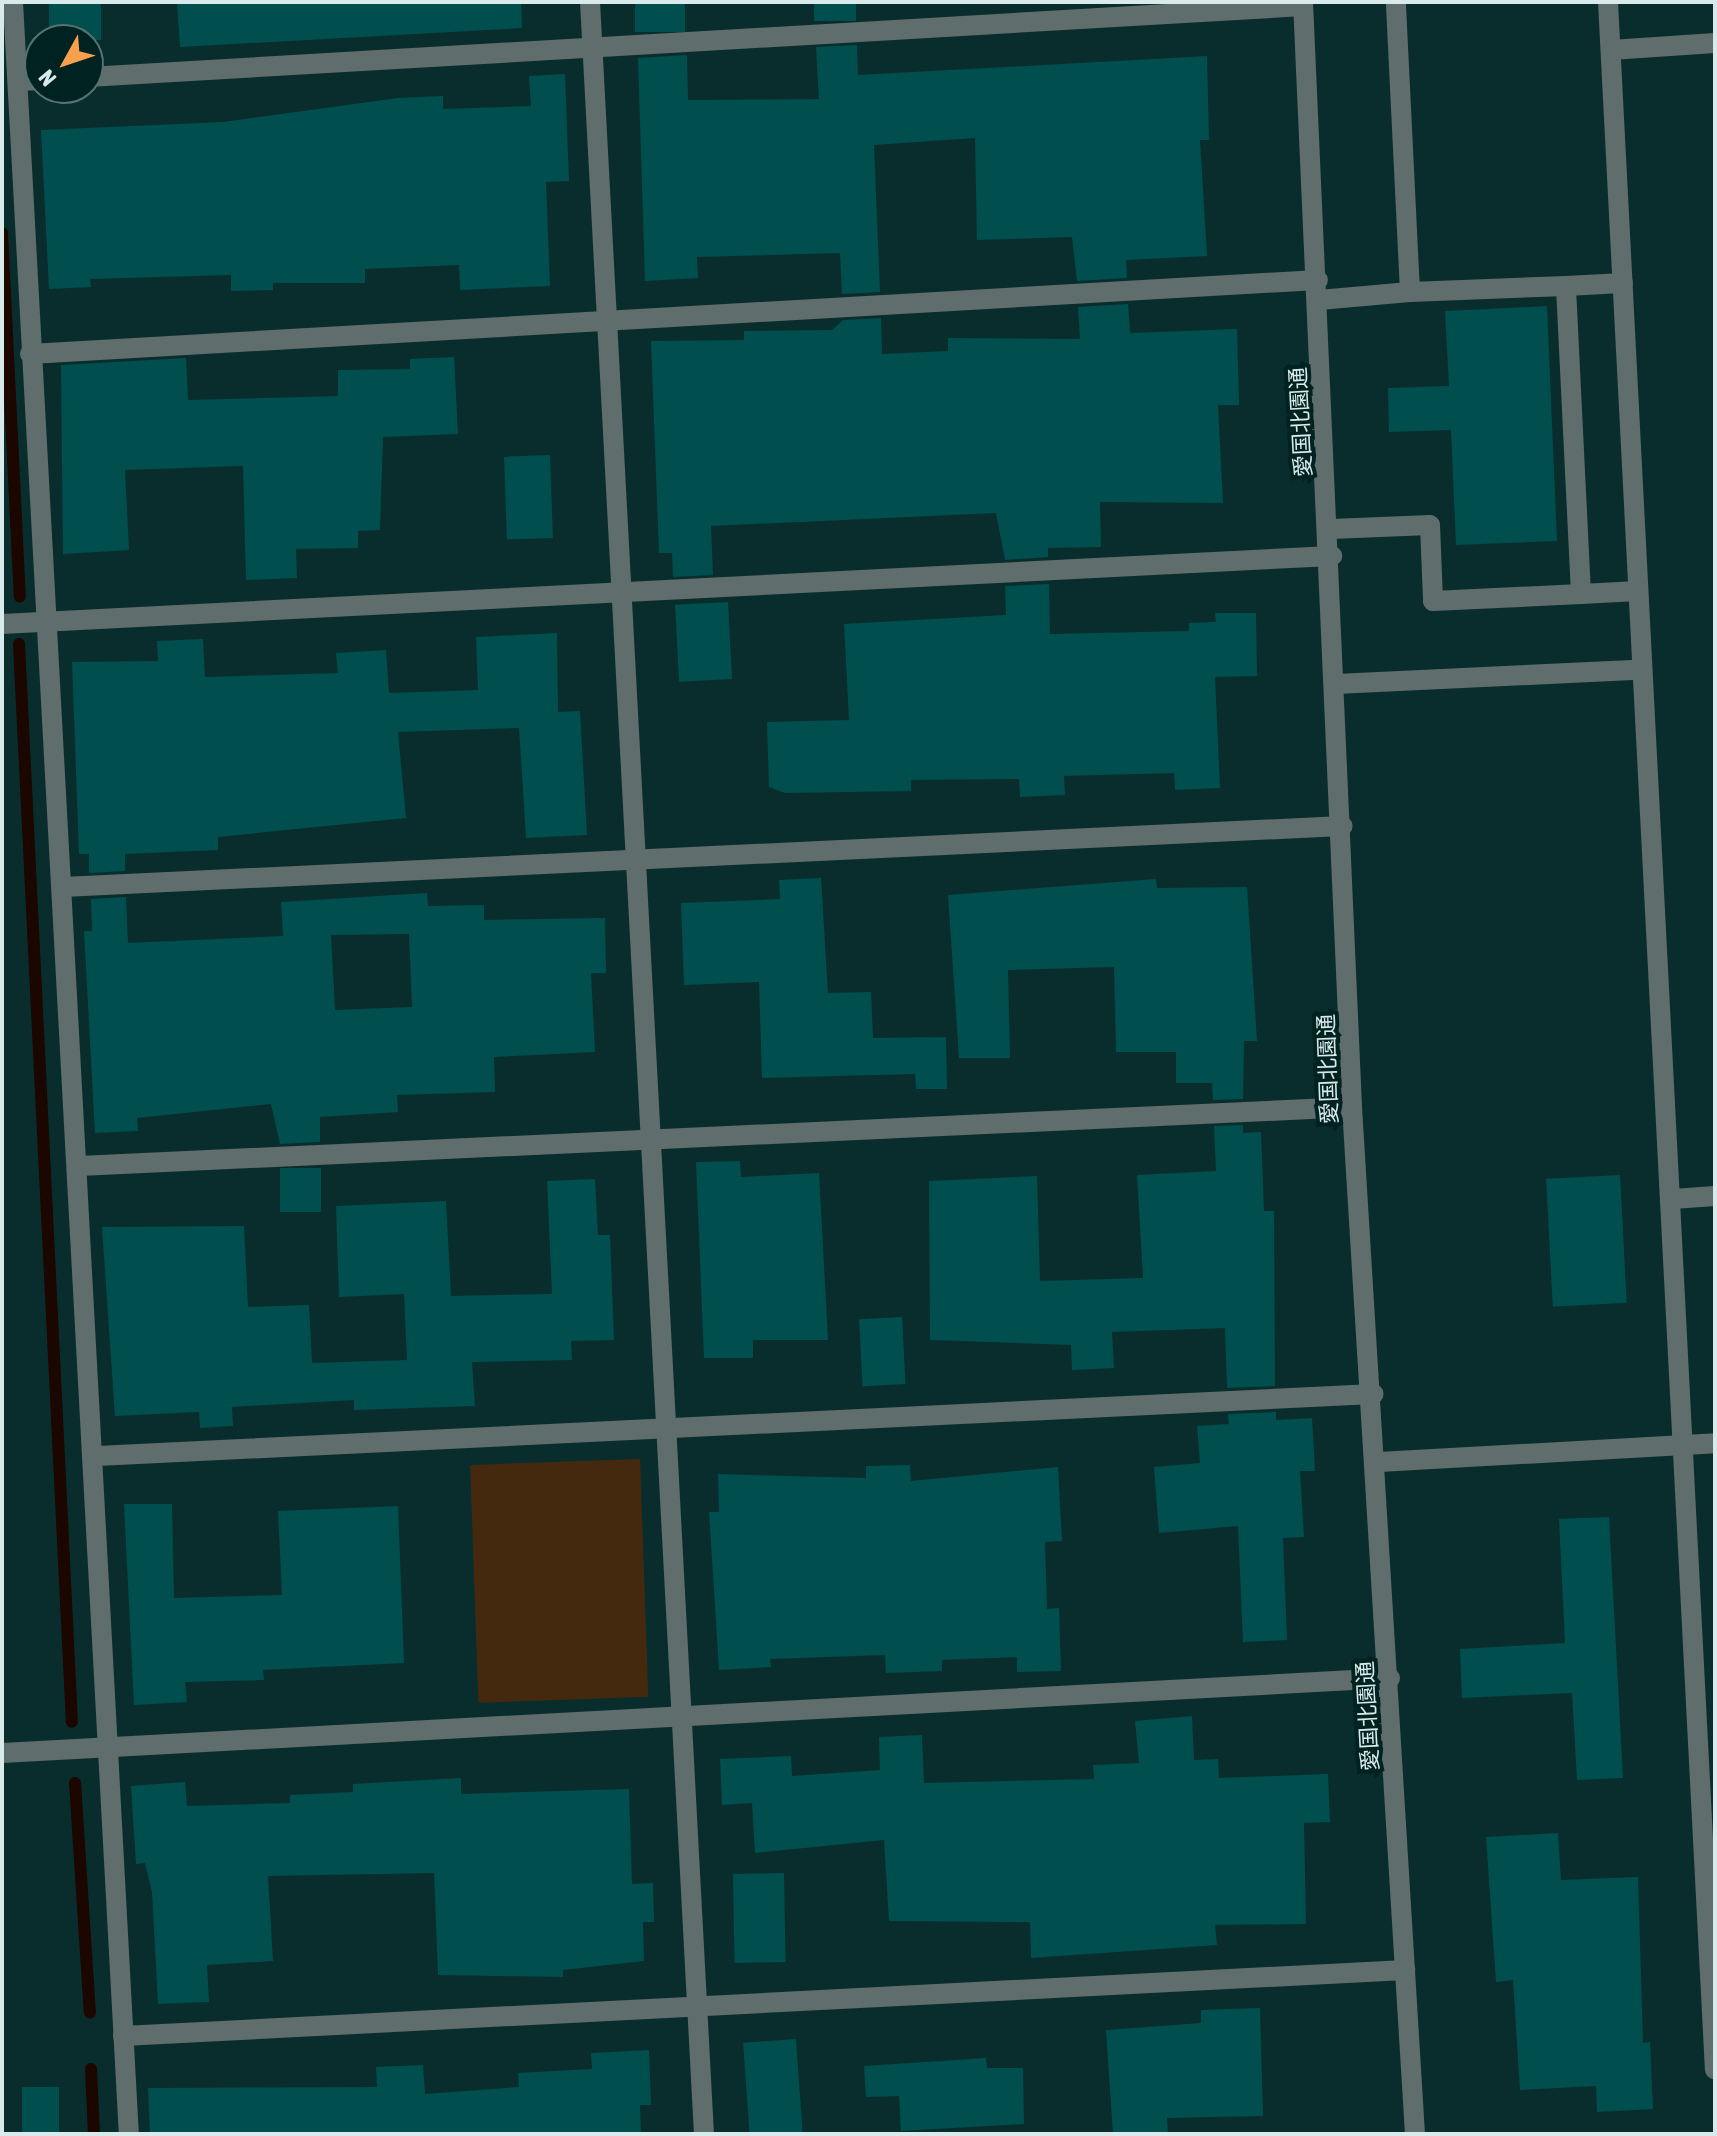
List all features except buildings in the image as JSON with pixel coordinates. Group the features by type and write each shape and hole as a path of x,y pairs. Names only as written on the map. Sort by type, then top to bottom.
{"street":[{"path":"13,2 24,52"},
{"path":"590,2 672,1431 678,1718 704,2134"},
{"path":"1396,2 1410,292"},
{"path":"1608,2 1638,591 1638,670 1673,1199 1682,1445 1715,2069"},
{"path":"104,76 1303,4"},
{"name":"愛国北園通","path":"1303,4 1331,529 1352,1107 1379,1462 1415,2134"},
{"path":"1611,50 1715,43"},
{"path":"30,104 30,354 97,1456 129,2134"},
{"path":"30,354 609,318 1319,290 1410,292 1623,283"},
{"path":"1566,286 1581,594"},
{"path":"1331,529 1430,525 1433,601 1638,591"},
{"path":"2,624 623,589 1332,556"},
{"path":"1336,684 1638,670"},
{"path":"63,887 640,862 1343,826"},
{"path":"79,1166 1352,1107"},
{"path":"1673,1199 1715,1196"},
{"path":"97,1456 672,1431 1373,1394"},
{"path":"1379,1462 1715,1443"},
{"path":"1693,1612 1715,1611"},
{"path":"2,1753 1390,1678"},
{"path":"123,2036 1405,1970"}],"shaded area":[{"path":"640,1459 648,1697 478,1703 470,1465"}],"waterway":[{"path":"2,233 20,597"},
{"path":"19,644 72,1722"},
{"path":"75,1783 90,2013"},
{"path":"91,2069 94,2134"}]}
